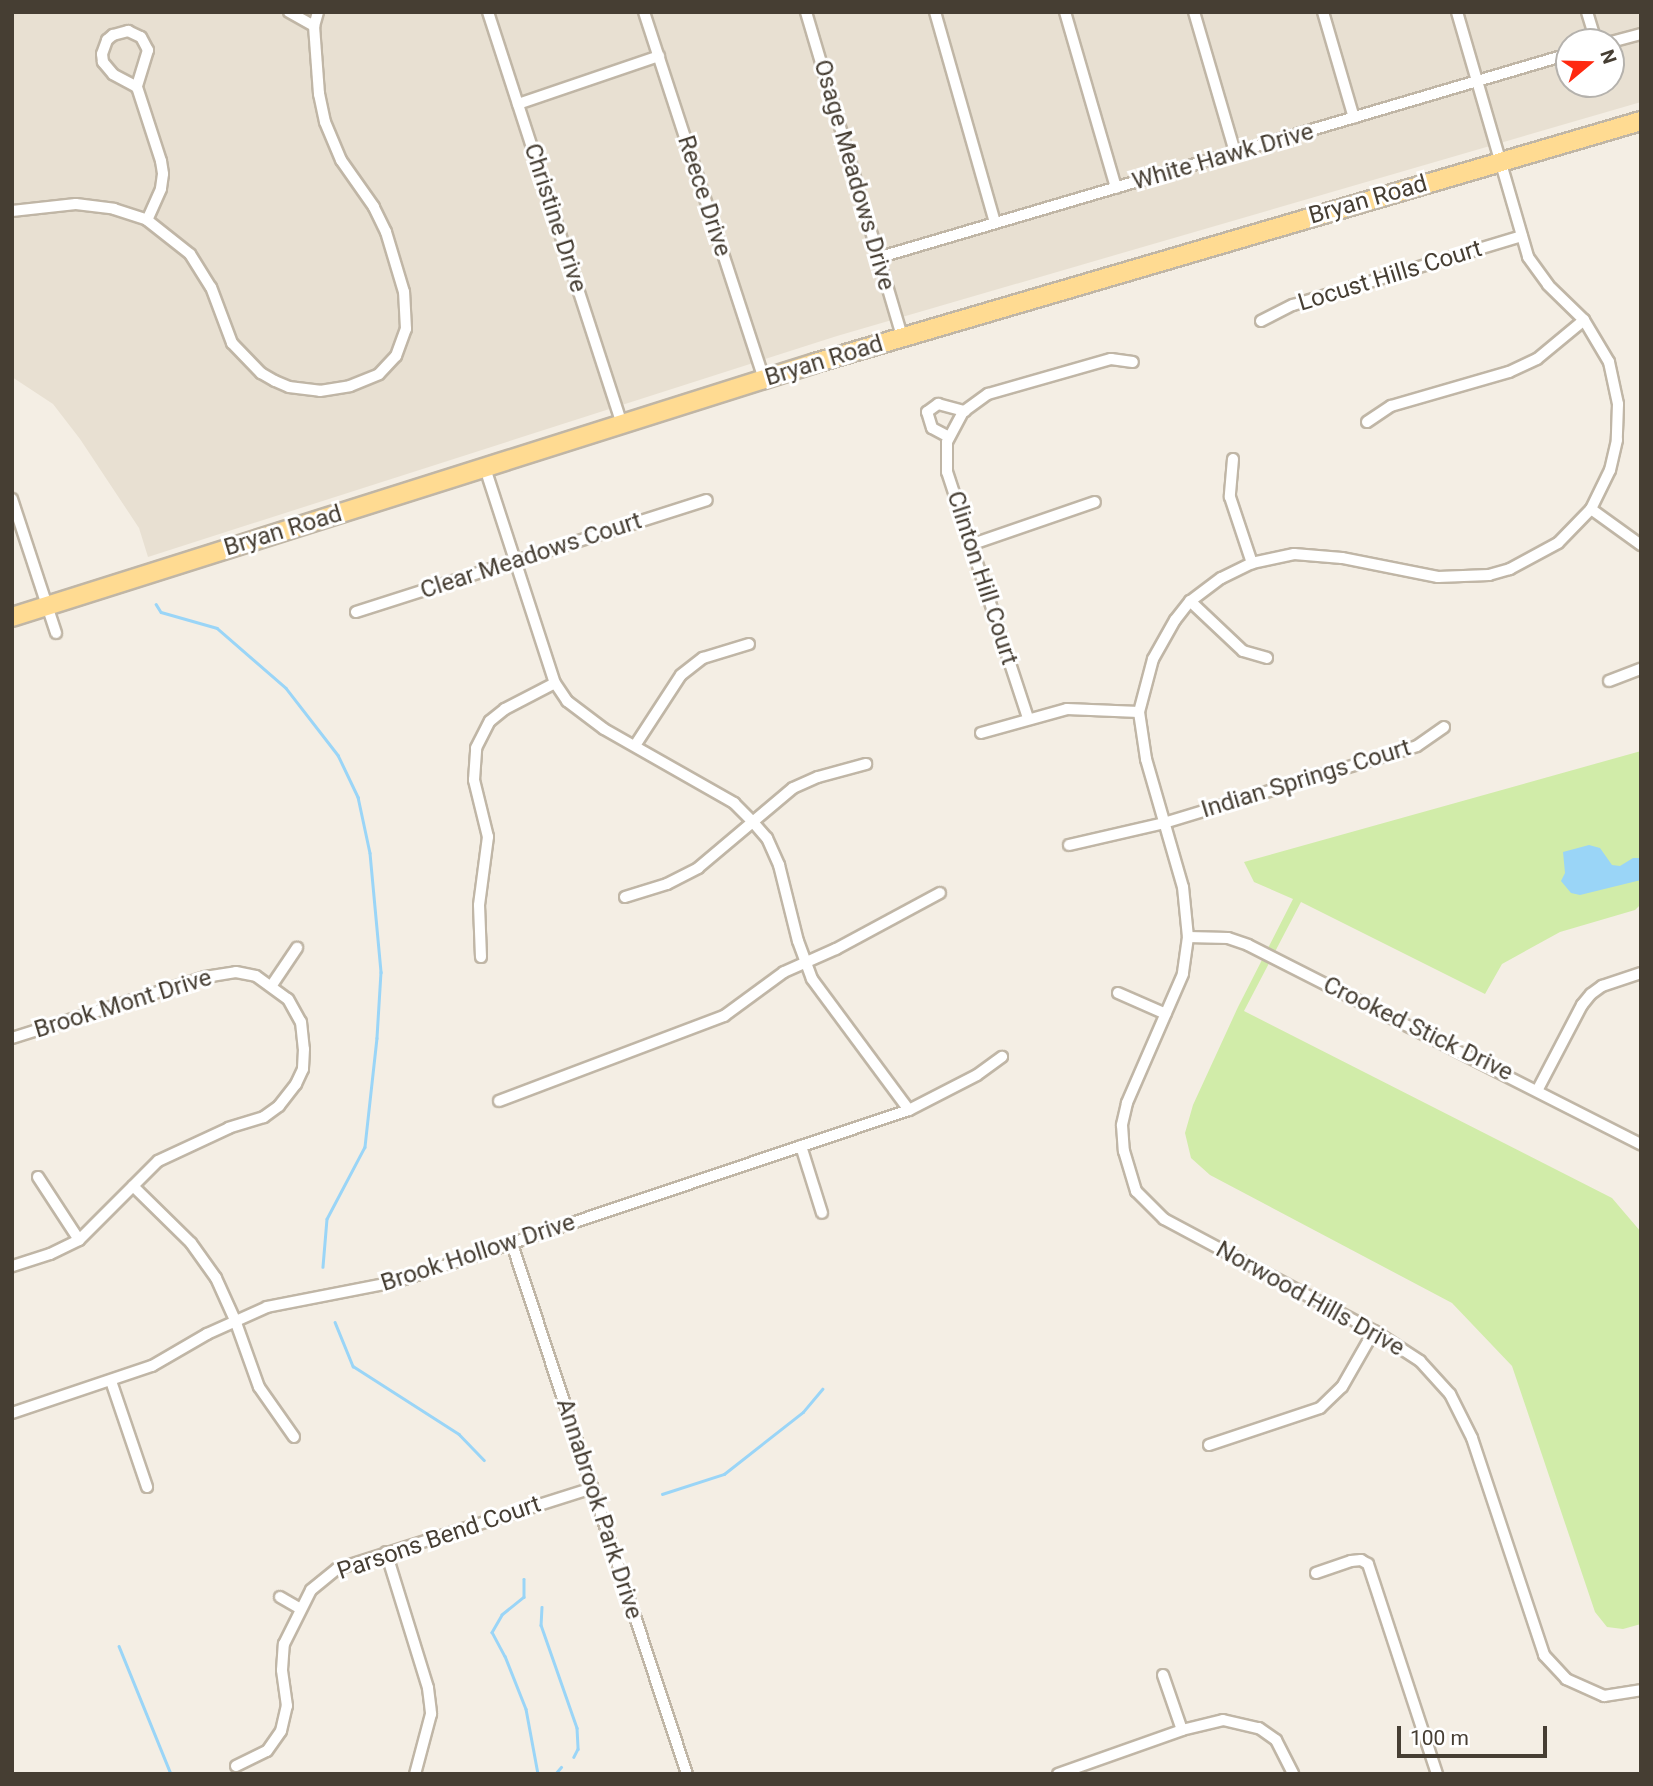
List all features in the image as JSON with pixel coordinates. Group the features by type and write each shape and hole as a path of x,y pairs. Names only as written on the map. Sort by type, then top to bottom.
{"main road":[{"name":"Bryan Road","path":"12,617 764,379 1641,121"}],"street":[{"path":"289,12 314,26"},
{"path":"12,211 76,204 114,209 148,220 182,245 197,264 211,287 232,343 261,373 289,387 320,390 366,381 388,366 406,329 402,283 386,232 374,207 341,160 325,122 319,94 314,26 318,12"},
{"name":"Christine Drive","path":"488,12 622,425"},
{"name":"Reece Drive","path":"644,12 764,379"},
{"name":"Osage Meadows Drive","path":"806,12 902,337"},
{"path":"935,12 995,222"},
{"path":"1065,12 1116,188"},
{"path":"1194,12 1235,152"},
{"path":"1324,12 1354,118"},
{"name":"Norwood Hills Drive","path":"1457,12 1528,257 1540,275 1584,320 1609,362 1618,404 1617,440 1610,470 1591,509 1552,548 1510,569 1489,575 1438,577 1308,553 1252,563 1221,578 1190,601 1161,641 1153,659 1139,712 1146,759 1183,887 1188,937 1183,974 1127,1103 1122,1125 1124,1151 1136,1191 1164,1219 1374,1331 1420,1361 1454,1402 1472,1438 1536,1639 1554,1670 1579,1687 1604,1696 1641,1690"},
{"path":"137,87 113,74 103,62 103,47 113,34 135,33 145,43 148,58 137,87 162,161 163,174 161,189 148,220"},
{"path":"517,104 659,56"},
{"name":"White Hawk Drive","path":"877,258 1555,58"},
{"name":"Locust Hills Court","path":"1261,321 1293,305 1522,236"},
{"path":"1367,422 1391,406 1509,372 1537,359 1584,320"},
{"name":"Clinton Hill Court","path":"1028,718 945,464 949,437 965,411 988,394 1111,359 1133,362"},
{"path":"949,437 932,428 927,412 939,404 965,411"},
{"path":"1233,459 1230,496 1252,563"},
{"path":"485,468 555,683 579,712 734,803 752,821 766,838 779,865 805,962 821,994 881,1068 909,1110"},
{"path":"12,499 56,633"},
{"name":"Clear Meadows Court","path":"356,612 706,499"},
{"path":"970,545 1096,502"},
{"path":"1591,509 1641,545"},
{"path":"1190,601 1243,651 1267,658"},
{"path":"636,744 681,675 703,658 749,644"},
{"path":"1609,681 1641,669"},
{"path":"481,957 480,905 488,837 474,780 472,765 476,748 490,721 505,709 555,683"},
{"path":"981,733 1067,709 1139,712"},
{"name":"Indian Springs Court","path":"1069,845 1164,823 1418,746 1444,727"},
{"path":"625,897 690,873 793,788 818,776 866,764"},
{"path":"499,1101 724,1016 784,972 871,931 940,893"},
{"name":"Crooked Stick Drive","path":"1188,937 1228,938 1248,945 1538,1089 1641,1144"},
{"path":"12,1266 50,1254 79,1240 158,1161 264,1116 279,1106 296,1084 303,1069 301,1022 288,999 272,985 297,948"},
{"name":"Brook Mont Drive","path":"12,1038 221,973 256,976 272,985"},
{"path":"1538,1089 1582,1005 1591,994 1602,986 1641,973"},
{"path":"1118,993 1166,1014"},
{"name":"Brook Hollow Drive","path":"12,1413 152,1366 235,1320 292,1300 399,1281 909,1110 977,1075 1002,1057"},
{"path":"801,1146 822,1213"},
{"path":"38,1177 79,1240"},
{"path":"133,1186 191,1242 216,1278 235,1320 259,1387 294,1437"},
{"name":"Annabrook Park Drive","path":"512,1244 687,1774"},
{"path":"1209,1445 1320,1408 1342,1387 1374,1331"},
{"path":"111,1381 147,1487"},
{"name":"Parsons Bend Court","path":"236,1766 267,1751 281,1731 287,1706 282,1670 284,1644 299,1608 311,1590 337,1569 592,1488"},
{"path":"386,1552 428,1688 431,1714 415,1774"},
{"path":"1316,1573 1351,1561 1361,1560 1368,1564 1437,1774"},
{"path":"281,1597 299,1608"},
{"path":"1164,1675 1182,1730"},
{"path":"1058,1774 1182,1730 1223,1720 1236,1720 1259,1728 1276,1740 1293,1774"}],"shaded area":[{"path":"12,12 1641,12 1641,102 837,336 148,557 139,528 80,439 53,404 12,377"}],"green space":[{"path":"1641,751 1641,904 1635,910 1560,932 1502,964 1485,994 1301,902 1244,1011 1612,1198 1641,1232 1641,1624 1623,1629 1607,1627 1595,1612 1512,1366 1452,1303 1210,1175 1191,1158 1185,1133 1193,1105 1238,1007 1293,899 1254,882 1244,862"}],"water":[{"path":"1589,845 1600,848 1612,865 1620,866 1633,858 1641,858 1641,880 1580,895 1571,893 1561,881 1565,873 1563,852"}],"waterway":[{"path":"156,604 161,612 217,628 286,688 338,755 358,797 370,853 381,972 377,1038 365,1147 327,1219 323,1267"},
{"path":"335,1322 353,1366 459,1434 484,1460"},
{"path":"662,1494 724,1474 803,1412 822,1389"},
{"path":"524,1579 524,1597 502,1615 492,1632 505,1656 526,1709 538,1774"},
{"path":"542,1607 541,1625 577,1728 578,1749 574,1757"},
{"path":"119,1646 171,1774"},
{"path":"555,1774 561,1767"}]}
